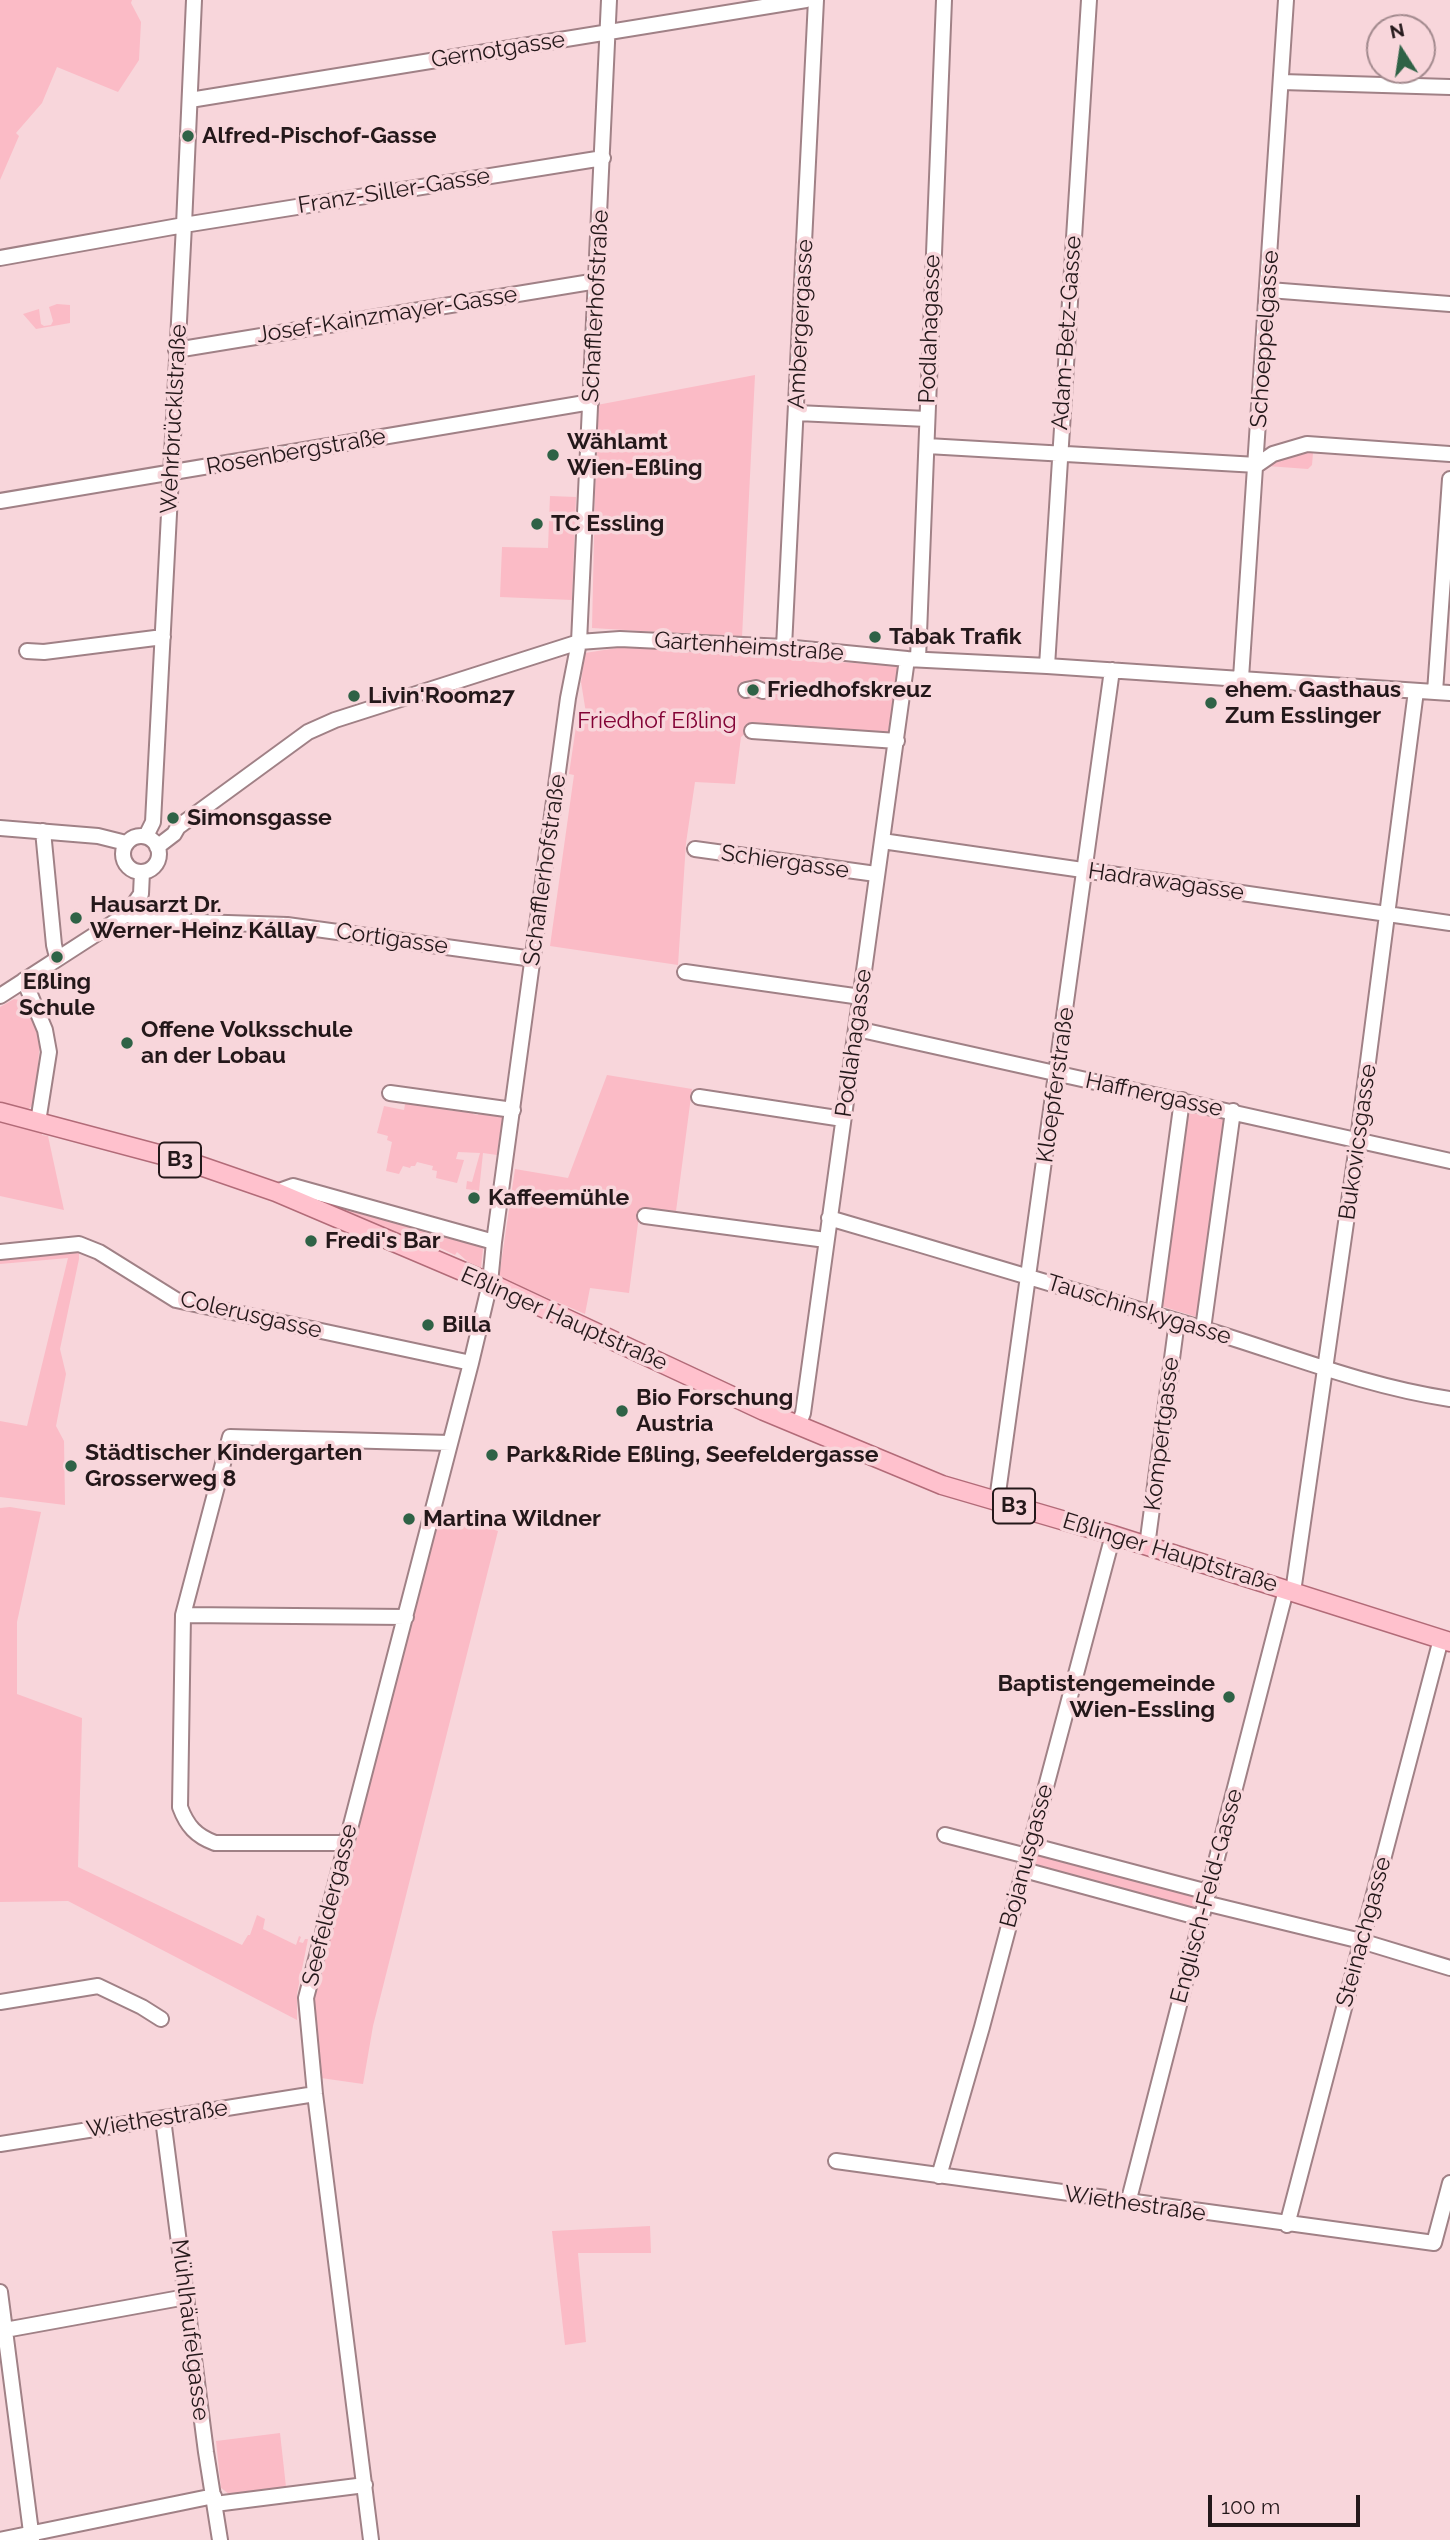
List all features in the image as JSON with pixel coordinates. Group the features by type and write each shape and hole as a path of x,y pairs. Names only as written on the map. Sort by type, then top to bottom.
{"main road":[{"name":"Eßlinger Hauptstraße","path":"0,1112 192,1163 276,1192 490,1283 798,1426 942,1485 1113,1535 1446,1640"}],"street":[{"name":"Wehrbrücklstraße","path":"151,841 172,472 194,0"},
{"name":"Schafflerhofstraße","path":"490,1283 568,698 579,642 609,0"},
{"name":"Gernotgasse","path":"191,100 806,0"},
{"name":"Ambergergasse","path":"784,647 816,0"},
{"name":"Podlahagasse","path":"798,1426 803,1413 876,874 913,659 927,446 944,0"},
{"name":"Adam-Betz-Gasse","path":"1047,666 1089,0"},
{"name":"Schoeppelgasse","path":"1241,678 1269,290 1286,0"},
{"path":"1282,82 1450,87"},
{"name":"Franz-Siller-Gasse","path":"184,225 603,158"},
{"path":"0,258 184,225"},
{"name":"Josef-Kainzmayer-Gasse","path":"176,350 597,281"},
{"path":"1269,290 1450,304"},
{"name":"Rosenbergstraße","path":"0,501 591,402"},
{"path":"797,413 927,419"},
{"path":"927,446 1257,465 1273,454 1307,444 1450,454"},
{"path":"1435,692 1450,479"},
{"path":"27,651 44,652 163,637"},
{"name":"Gartenheimstraße","path":"126,843 134,837 151,841 174,834 178,827 308,732 335,720 579,642 647,639 784,647 913,659 1450,693"},
{"name":"Kloepferstraße","path":"997,1500 1112,670"},
{"path":"746,690 756,688 763,691"},
{"name":"Bukovicsgasse","path":"1290,1591 1358,1139 1416,691"},
{"path":"752,731 897,741"},
{"path":"0,828 98,836 126,843 123,858 129,867 142,872"},
{"path":"43,831 52,933 57,957"},
{"name":"Gartenheimstraße","path":"127,914 141,894 142,872 152,868 158,859 151,841"},
{"name":"Hadrawagasse","path":"882,841 1450,923"},
{"name":"Schiergasse","path":"695,849 876,874"},
{"path":"0,996 127,914"},
{"name":"Cortigasse","path":"127,914 139,920 287,925 533,959"},
{"path":"685,972 861,997"},
{"path":"24,980 45,1030 49,1052 38,1122"},
{"name":"Haffnergasse","path":"857,1029 1450,1161"},
{"path":"390,1093 513,1110"},
{"path":"699,1097 843,1119"},
{"path":"1153,1315 1182,1100"},
{"path":"1203,1329 1233,1111"},
{"name":"Eßlinger Hauptstraße","path":"276,1192 293,1186 494,1242"},
{"path":"645,1216 826,1240"},
{"name":"Tauschinskygasse","path":"829,1218 1177,1321 1325,1370 1410,1393 1450,1399"},
{"name":"Colerusgasse","path":"0,1252 79,1244 99,1252 176,1300 471,1363"},
{"name":"Seefeldergasse","path":"371,2540 315,2094 306,1998 490,1283"},
{"name":"Kompertgasse","path":"1147,1546 1177,1321"},
{"path":"346,1843 215,1843 192,1831 180,1807 183,1615 230,1437 450,1443"},
{"name":"Bojanusgasse","path":"939,2176 982,2027 1113,1535"},
{"name":"Englisch-Feld-Gasse","path":"1128,2203 1201,1918 1290,1591"},
{"path":"183,1615 405,1617"},
{"name":"Steinachgasse","path":"1287,2225 1361,1941 1446,1640"},
{"path":"945,1835 1027,1857 1207,1898 1450,1968"},
{"path":"1027,1857 1201,1918"},
{"path":"0,2002 98,1986 161,2019"},
{"name":"Wiethestraße","path":"0,2144 315,2094"},
{"name":"Mühlhäufelgasse","path":"163,2119 220,2540"},
{"name":"Wiethestraße","path":"836,2161 1287,2225 1434,2243 1450,2183"},
{"path":"0,2292 32,2537"},
{"path":"5,2330 186,2297"},
{"path":"0,2540 32,2537 215,2500 365,2485"}],"green space":[{"path":"0,0 132,0 141,22 139,60 118,92 57,67 42,103 16,133 19,136 0,180"},
{"path":"57,304 70,305 70,323 36,329 23,314 39,309 41,324 51,325 53,321 49,307"},
{"path":"755,375 742,637 592,628 597,405"},
{"path":"1309,450 1313,453 1312,465 1308,469 1267,466 1283,457"},
{"path":"550,496 576,497 572,600 500,597 502,547 548,548"},
{"name":"Friedhof Eßling","path":"636,645 654,646 661,650 898,666 888,734 746,724 746,733 741,737 735,784 695,782 686,843 678,965 550,946 574,775 569,774 578,713 586,713 581,682 585,653"},
{"path":"14,999 25,1001 40,1036 32,1106 28,1109 0,1102 0,1007"},
{"path":"607,1075 692,1089 676,1211 640,1208 629,1293 590,1288 585,1314 499,1277 515,1169 568,1178"},
{"path":"406,1099 425,1101 425,1107 430,1107 431,1102 449,1105 448,1110 453,1111 455,1106 473,1108 473,1114 478,1115 479,1109 503,1112 497,1155 483,1153 479,1191 466,1189 467,1181 472,1182 480,1153 458,1152 456,1159 464,1160 457,1183 436,1178 437,1171 432,1170 433,1166 417,1162 410,1168 403,1166 399,1174 386,1171 392,1142 387,1140 388,1136 377,1133 384,1106 404,1110"},
{"path":"1187,1108 1226,1117 1200,1318 1161,1306"},
{"path":"0,1121 48,1136 64,1210 0,1196"},
{"path":"291,1189 480,1245 483,1249 481,1268 477,1270 457,1252 455,1255 436,1246 434,1249 423,1250"},
{"path":"79,1251 60,1349 66,1374 56,1426 64,1441 65,1505 0,1497 0,1421 27,1426 68,1258 0,1264 0,1258"},
{"path":"0,1508 41,1512 17,1622 17,1694 82,1718 78,1867 242,1945 250,1935 257,1915 265,1919 263,1929 296,1945 299,1936 299,1942 303,1943 308,1939 297,1994 297,2020 68,1901 0,1902"},
{"path":"440,1513 498,1531 373,2026 363,2084 321,2078 312,2002 336,1899"},
{"path":"1043,1853 1199,1896 1202,1901 1198,1912 1037,1869 1032,1860 1033,1854"},
{"path":"650,2226 651,2253 578,2253 586,2342 565,2345 552,2231"},
{"path":"280,2433 286,2487 229,2494 221,2488 216,2441"}],"place":[{"name":"Alfred-Pischof-Gasse","path":"188,136"},
{"name":"Wählamt Wien-Eßling","path":"553,455"},
{"name":"TC Essling","path":"537,524"},
{"name":"Tabak Trafik","path":"875,637"},
{"name":"Friedhofskreuz","path":"753,690"},
{"name":"Livin'Room27","path":"354,696"},
{"name":"ehem. Gasthaus Zum Esslinger","path":"1211,703"},
{"name":"Simonsgasse","path":"173,818"},
{"name":"Hausarzt Dr. Werner-Heinz Kállay","path":"76,918"},
{"name":"Eßling Schule","path":"57,957"},
{"name":"Offene Volksschule an der Lobau","path":"127,1043"},
{"name":"Kaffeemühle","path":"474,1198"},
{"name":"Fredi's Bar","path":"311,1241"},
{"name":"Billa","path":"428,1325"},
{"name":"Bio Forschung Austria","path":"622,1411"},
{"name":"Park&Ride Eßling, Seefeldergasse","path":"492,1455"},
{"name":"Städtischer Kindergarten Grosserweg 8","path":"71,1466"},
{"name":"Martina Wildner","path":"409,1519"},
{"name":"Baptistengemeinde Wien-Essling","path":"1229,1697"}]}
